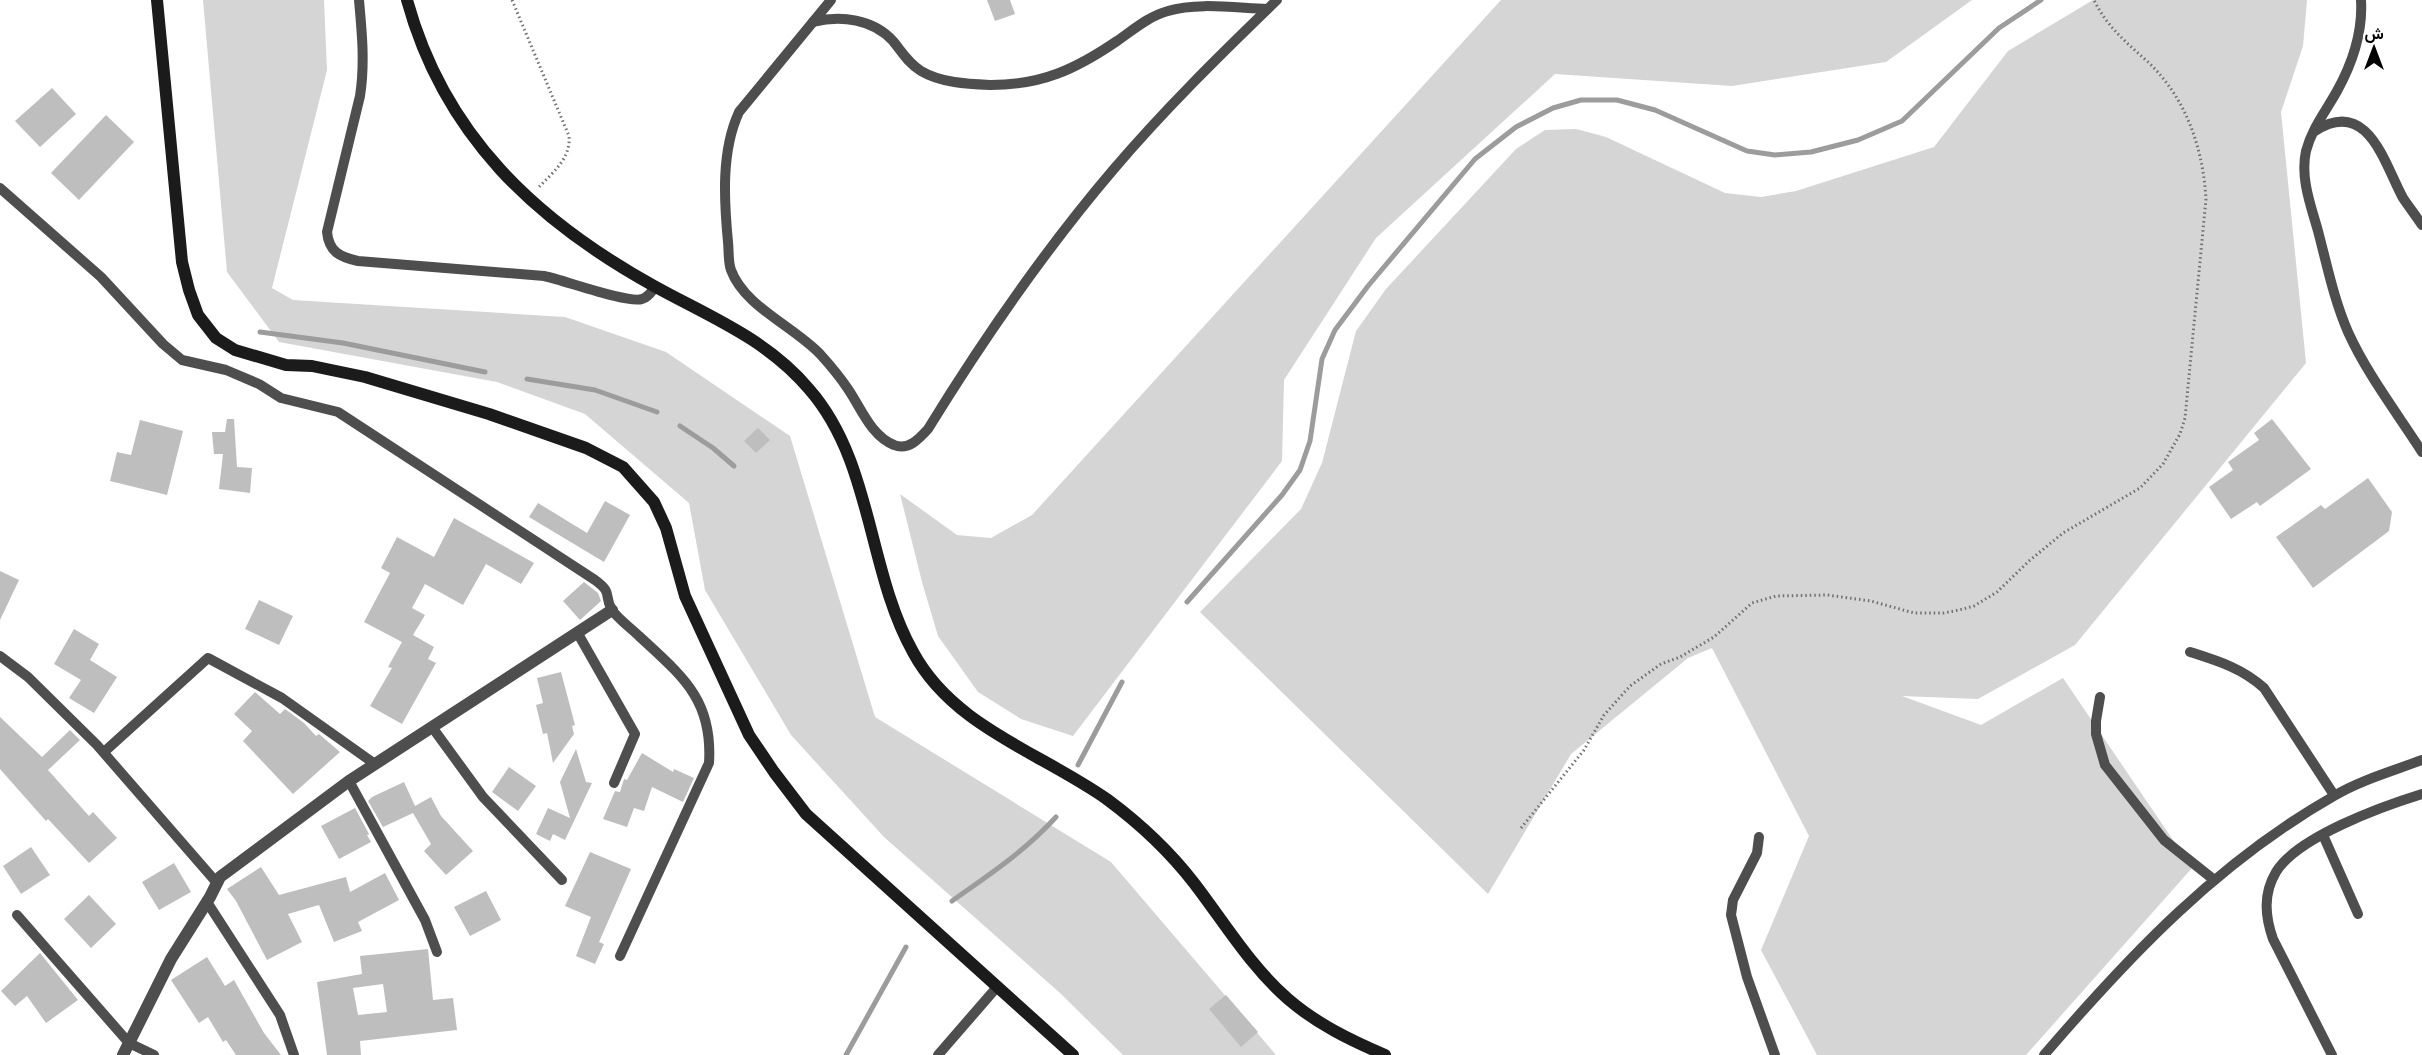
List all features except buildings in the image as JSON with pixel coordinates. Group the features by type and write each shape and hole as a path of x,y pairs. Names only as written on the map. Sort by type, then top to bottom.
{"street":[{"path":"157,0 182,262 198,315 216,338 235,350 261,359 285,365 334,370 365,377 489,414 586,448 623,467 654,502 666,528 685,596 748,735 806,814 1073,1055"},
{"path":"407,0 423,48 438,81 457,113 477,142 528,200 572,236 655,286 758,342 791,369 827,412 858,482 901,627 924,671 942,691 988,728 1077,780 1136,822 1192,880 1254,963 1288,999 1330,1029 1385,1055"},
{"path":"123,1055 171,960 220,877 349,781 612,610"}],"lane":[{"path":"359,0 364,51 363,75 327,232 328,244 334,252 344,258 358,261 544,276 629,300 640,300 649,296 655,286"},
{"path":"831,0 740,112 733,125 727,164 725,209 730,269 754,302 802,337 819,353 848,388 873,428 883,440 897,447 908,446 918,440 928,429 1015,296 1113,170 1173,102 1277,0"},
{"path":"2361,0 2362,18 2358,44 2337,92 2313,133 2306,153 2306,184 2339,309 2358,351 2422,452"},
{"path":"813,22 835,18 857,21 883,33 910,63 931,76 954,82 999,85 1043,78 1085,63 1149,19 1166,11 1191,7 1267,9"},
{"path":"2313,133 2328,123 2346,121 2362,127 2375,140 2404,200 2422,225"},
{"path":"0,188 101,277 163,344 182,360 226,370 259,384 281,398 338,412 606,589 612,610 680,675 705,713 710,745 709,763 620,956"},
{"path":"577,632 635,734 614,783"},
{"path":"2190,652 2229,664 2250,675 2264,688 2334,795"},
{"path":"0,656 27,676 104,752 217,883"},
{"path":"104,752 208,658 282,698 375,765"},
{"path":"2100,697 2096,734 2105,765 2164,840 2213,879"},
{"path":"432,727 483,797 562,880"},
{"path":"2044,1055 2144,945 2213,879 2253,849 2334,795 2422,760"},
{"path":"349,781 425,920 436,952"},
{"path":"2332,1055 2273,939 2267,922 2266,904 2269,886 2277,870 2290,857 2323,835 2367,814 2422,794"},
{"path":"2323,835 2358,914"},
{"path":"1759,837 1757,853 1733,900 1731,915 1747,977 1775,1055"},
{"path":"207,902 280,1014 294,1055"},
{"path":"17,915 129,1043 154,1055"},
{"path":"938,1055 998,987"}],"path":[{"path":"512,0 569,136 570,145 563,161 528,200"},
{"path":"1521,828 1584,750 1604,716 1630,686 1660,664 1680,657 1714,637 1752,603 1776,596 1827,595 1871,601 1914,613 1944,614 1974,606 1996,592 2046,546 2083,520 2140,488 2163,464 2180,434 2189,400 2205,199 2204,178 2195,136 2177,98 2158,72 2115,32 2094,0"}],"shaded area":[{"path":"203,0 324,0 327,70 272,288 293,300 565,317 666,352 790,436 875,717 1111,862 1276,1055 1123,1055 1060,993 884,837 791,735 705,590 689,503 585,414 497,382 279,342 227,272"},
{"path":"1501,0 1972,0 1886,62 1732,86 1555,74 1376,238 1284,380 1282,461 1073,736 1021,719 978,692 938,636 900,494 957,535 991,538 1032,515"},
{"path":"2093,0 2307,0 2303,46 2281,112 2306,363 2075,645 1978,699 1902,696 1981,725 2063,678 2192,868 2026,1055 1817,1055 1761,950 1809,836 1712,648 1688,658 1571,754 1488,894 1200,612 1301,509 1322,463 1356,331 1386,289 1516,149 1545,130 1576,129 1606,137 1725,193 1761,197 1796,191 1934,147 2008,51"}],"waterway":[{"path":"1187,602 1282,495 1300,470 1310,441 1322,359 1335,330 1368,286 1475,159 1516,127 1553,108 1581,100 1617,100 1655,110 1747,151 1775,155 1811,152 1858,140 1902,121 1999,28 2041,0"},
{"path":"260,332 343,343 485,372"},
{"path":"527,379 595,390 657,412"},
{"path":"680,426 713,448 734,466"},
{"path":"1078,765 1122,682"},
{"path":"952,901 1019,852 1056,817"},
{"path":"846,1055 906,947"}]}
